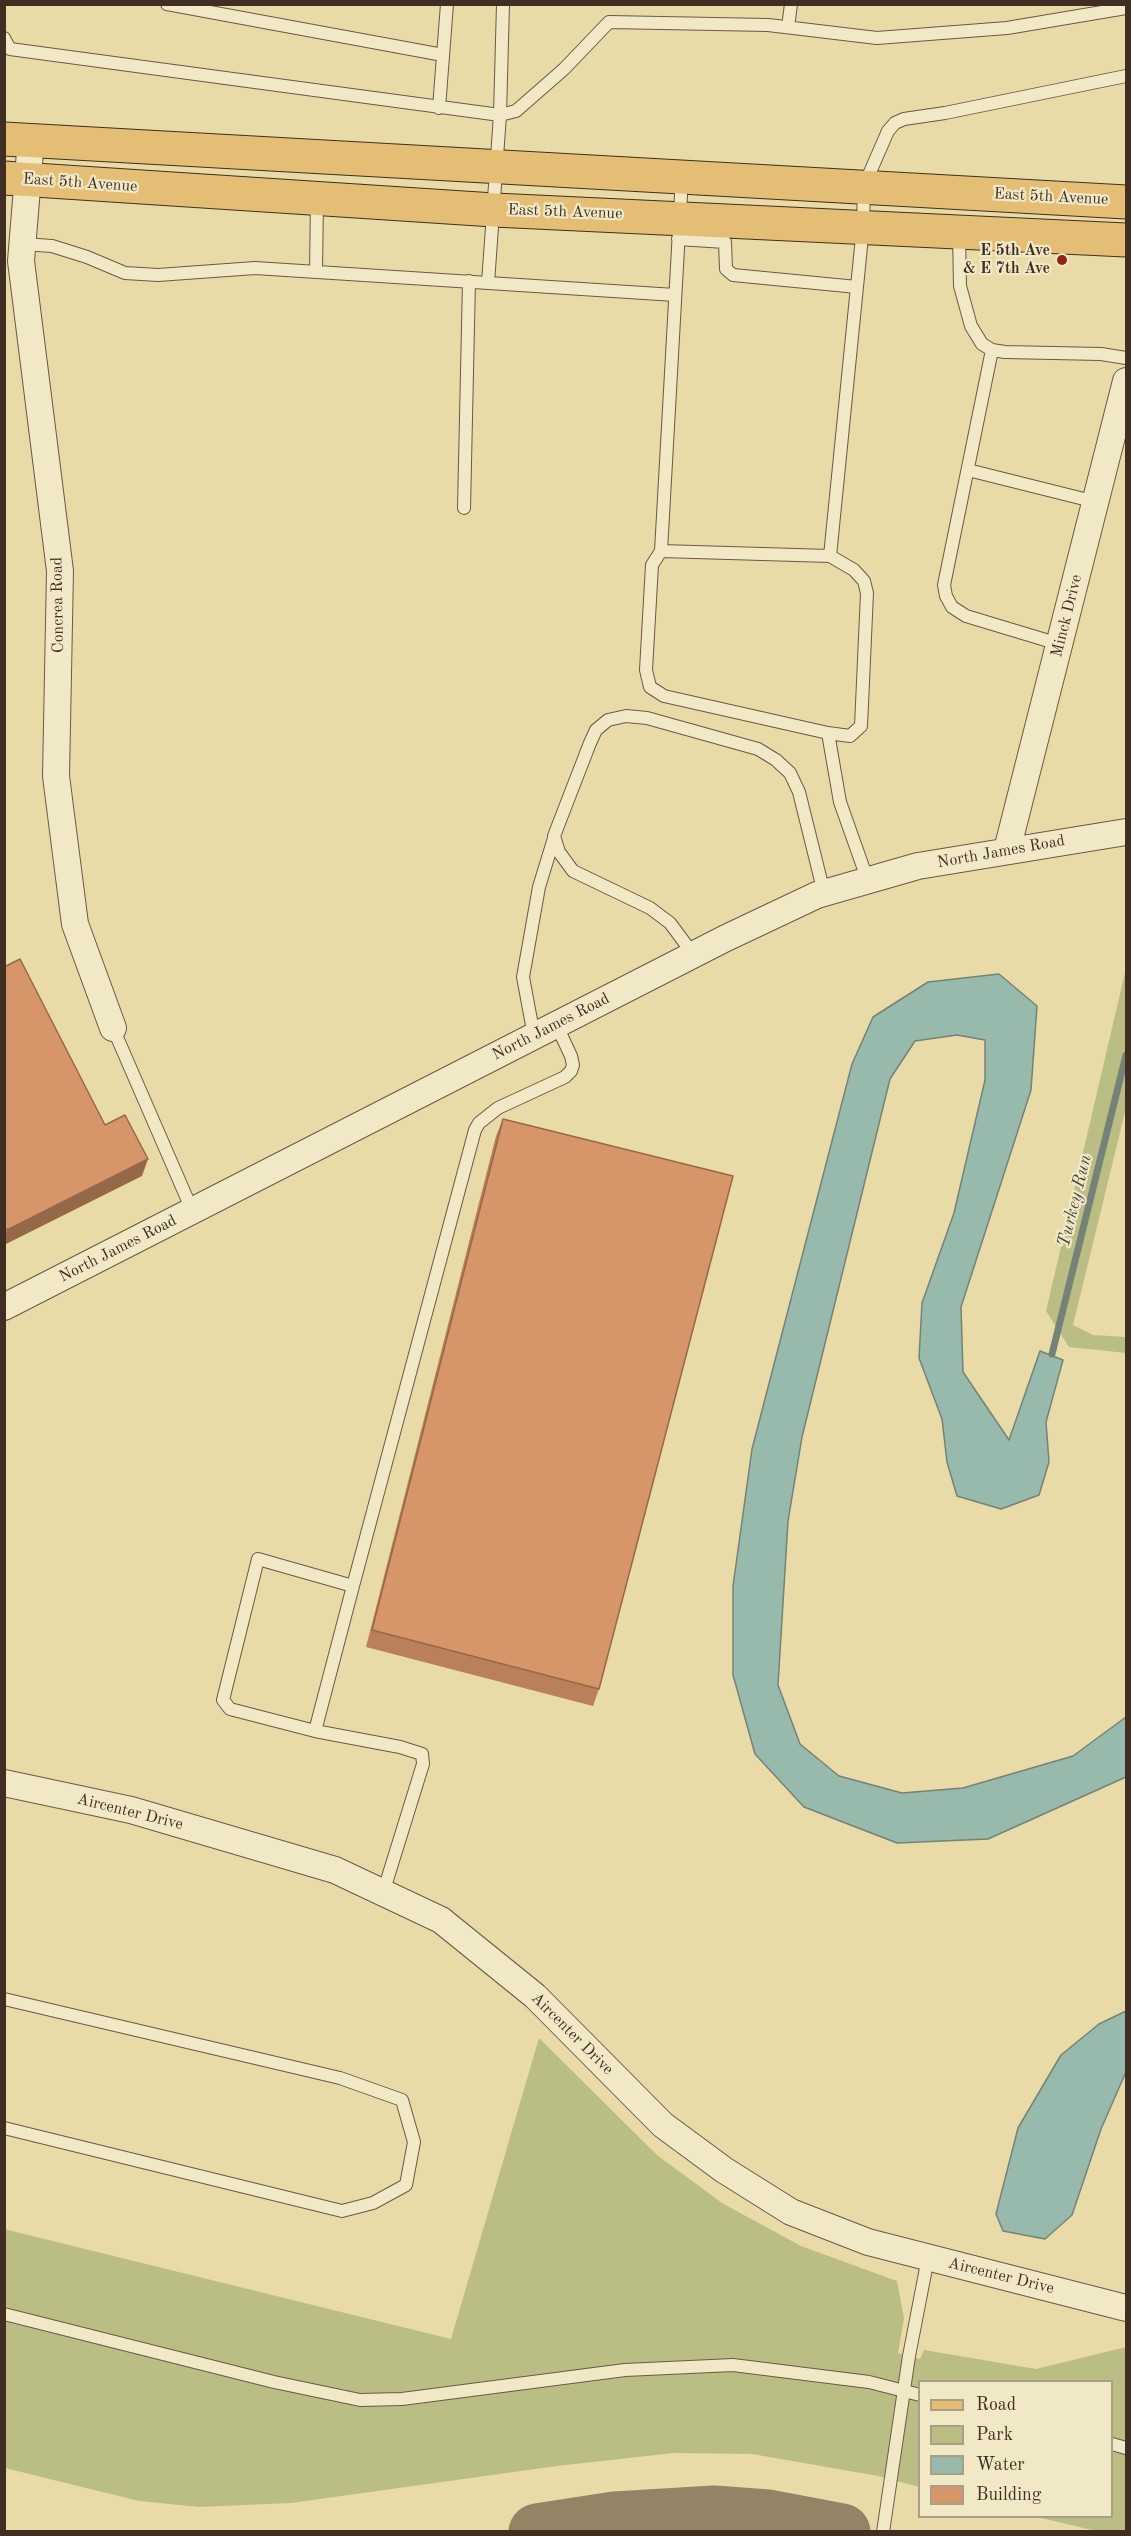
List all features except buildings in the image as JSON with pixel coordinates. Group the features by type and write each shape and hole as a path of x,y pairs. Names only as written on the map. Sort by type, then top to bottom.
{"main road":[{"name":"East 5th Avenue","path":"18,139 1126,202"},
{"name":"East 5th Avenue","path":"16,179 494,210 679,228 862,227 1126,240"}],"street":[{"name":"Concrea Road","path":"18,139 16,179 23,244 21,261 60,570 56,776 75,924 113,1028"},
{"name":"Minck Drive","path":"1007,850 1126,381"},
{"name":"North James Road","path":"4,1306 693,954 824,893 918,866 1126,832"},
{"name":"Aircenter Drive","path":"4,1783 131,1810 335,1870 441,1920 535,1996 663,2125 724,2170 791,2212 868,2242 1126,2308"}],"lane":[{"path":"167,4 443,55"},
{"path":"440,108 447,4"},
{"path":"489,283 500,115 503,4"},
{"path":"788,27 791,4"},
{"path":"4,38 10,49 500,115 516,111 564,69 609,22 768,25 877,38 1007,28 1126,8"},
{"path":"830,556 857,287 864,186 888,131 895,123 904,119 1126,75"},
{"path":"661,551 830,556 854,570 864,581 867,593 861,726 850,736 828,733 663,696 650,687 646,670 650,580 652,565 661,551 682,176"},
{"path":"316,271 317,198"},
{"path":"679,228 725,242 726,269 733,275 857,287"},
{"path":"959,232 960,286 971,326 982,344 992,350 1101,354 1126,358"},
{"path":"23,244 52,246 87,257 125,273 158,275 255,268 675,295"},
{"path":"464,508 469,281"},
{"path":"992,350 944,585 946,596 952,607 966,616 1059,644"},
{"path":"968,470 1096,502"},
{"path":"315,1731 475,1130 479,1123 498,1108 566,1077 573,1065 571,1056 545,1030 523,977 539,886 554,836 596,730 608,720 626,716 647,718 758,749 776,760 790,773 799,792 824,893"},
{"path":"828,733 840,802 868,881"},
{"path":"554,836 559,852 573,871 650,908 670,923 693,954"},
{"path":"113,1028 192,1210"},
{"path":"353,1586 258,1558 223,1700 230,1709 315,1731 400,1747 422,1754 423,1764 383,1893"},
{"path":"4,1999 340,2078 402,2100 414,2142 406,2185 373,2204 342,2211 4,2128"},
{"path":"883,2532 909,2356 928,2258"},
{"path":"4,2314 274,2382 360,2400 402,2399 625,2370 733,2365 869,2382 918,2395"}],"green space":[{"path":"1126,968 1126,1108 1073,1325 1093,1335 1126,1337 1126,1353 1069,1347 1046,1311"},
{"path":"539,2038 657,2155 722,2203 801,2246 897,2281 904,2318 898,2353 920,2359 924,2350 1036,2369 1126,2347 1126,2531 1096,2531 1041,2518 1113,2518 1113,2380 918,2380 918,2487 878,2476 752,2454 674,2453 557,2466 291,2503 199,2507 139,2501 5,2468 4,2229 451,2339"}],"water":[{"path":"999,974 1037,1006 1031,1090 961,1307 963,1372 1009,1440 1040,1351 1063,1360 1046,1422 1049,1462 1039,1495 1001,1509 957,1496 947,1462 942,1419 919,1358 922,1303 954,1213 985,1080 985,1040 957,1035 915,1041 890,1079 802,1437 788,1521 778,1685 800,1744 839,1776 902,1793 963,1788 1073,1756 1126,1717 1126,1777 988,1839 897,1843 804,1807 755,1754 733,1675 733,1586 752,1449 852,1064 873,1017 928,982"},
{"path":"1126,2011 1126,2072 1101,2129 1072,2215 1045,2239 1003,2231 996,2214 1018,2128 1061,2055 1099,2024"}],"waterway":[{"name":"Turkey Run","path":"1052,1354 1126,1055"}],"taxiway":[{"path":"537,2532 615,2520 714,2514 768,2518 842,2532"}],"place":[{"name":"E 5th Ave & E 7th Ave","path":"1062,260"}]}
